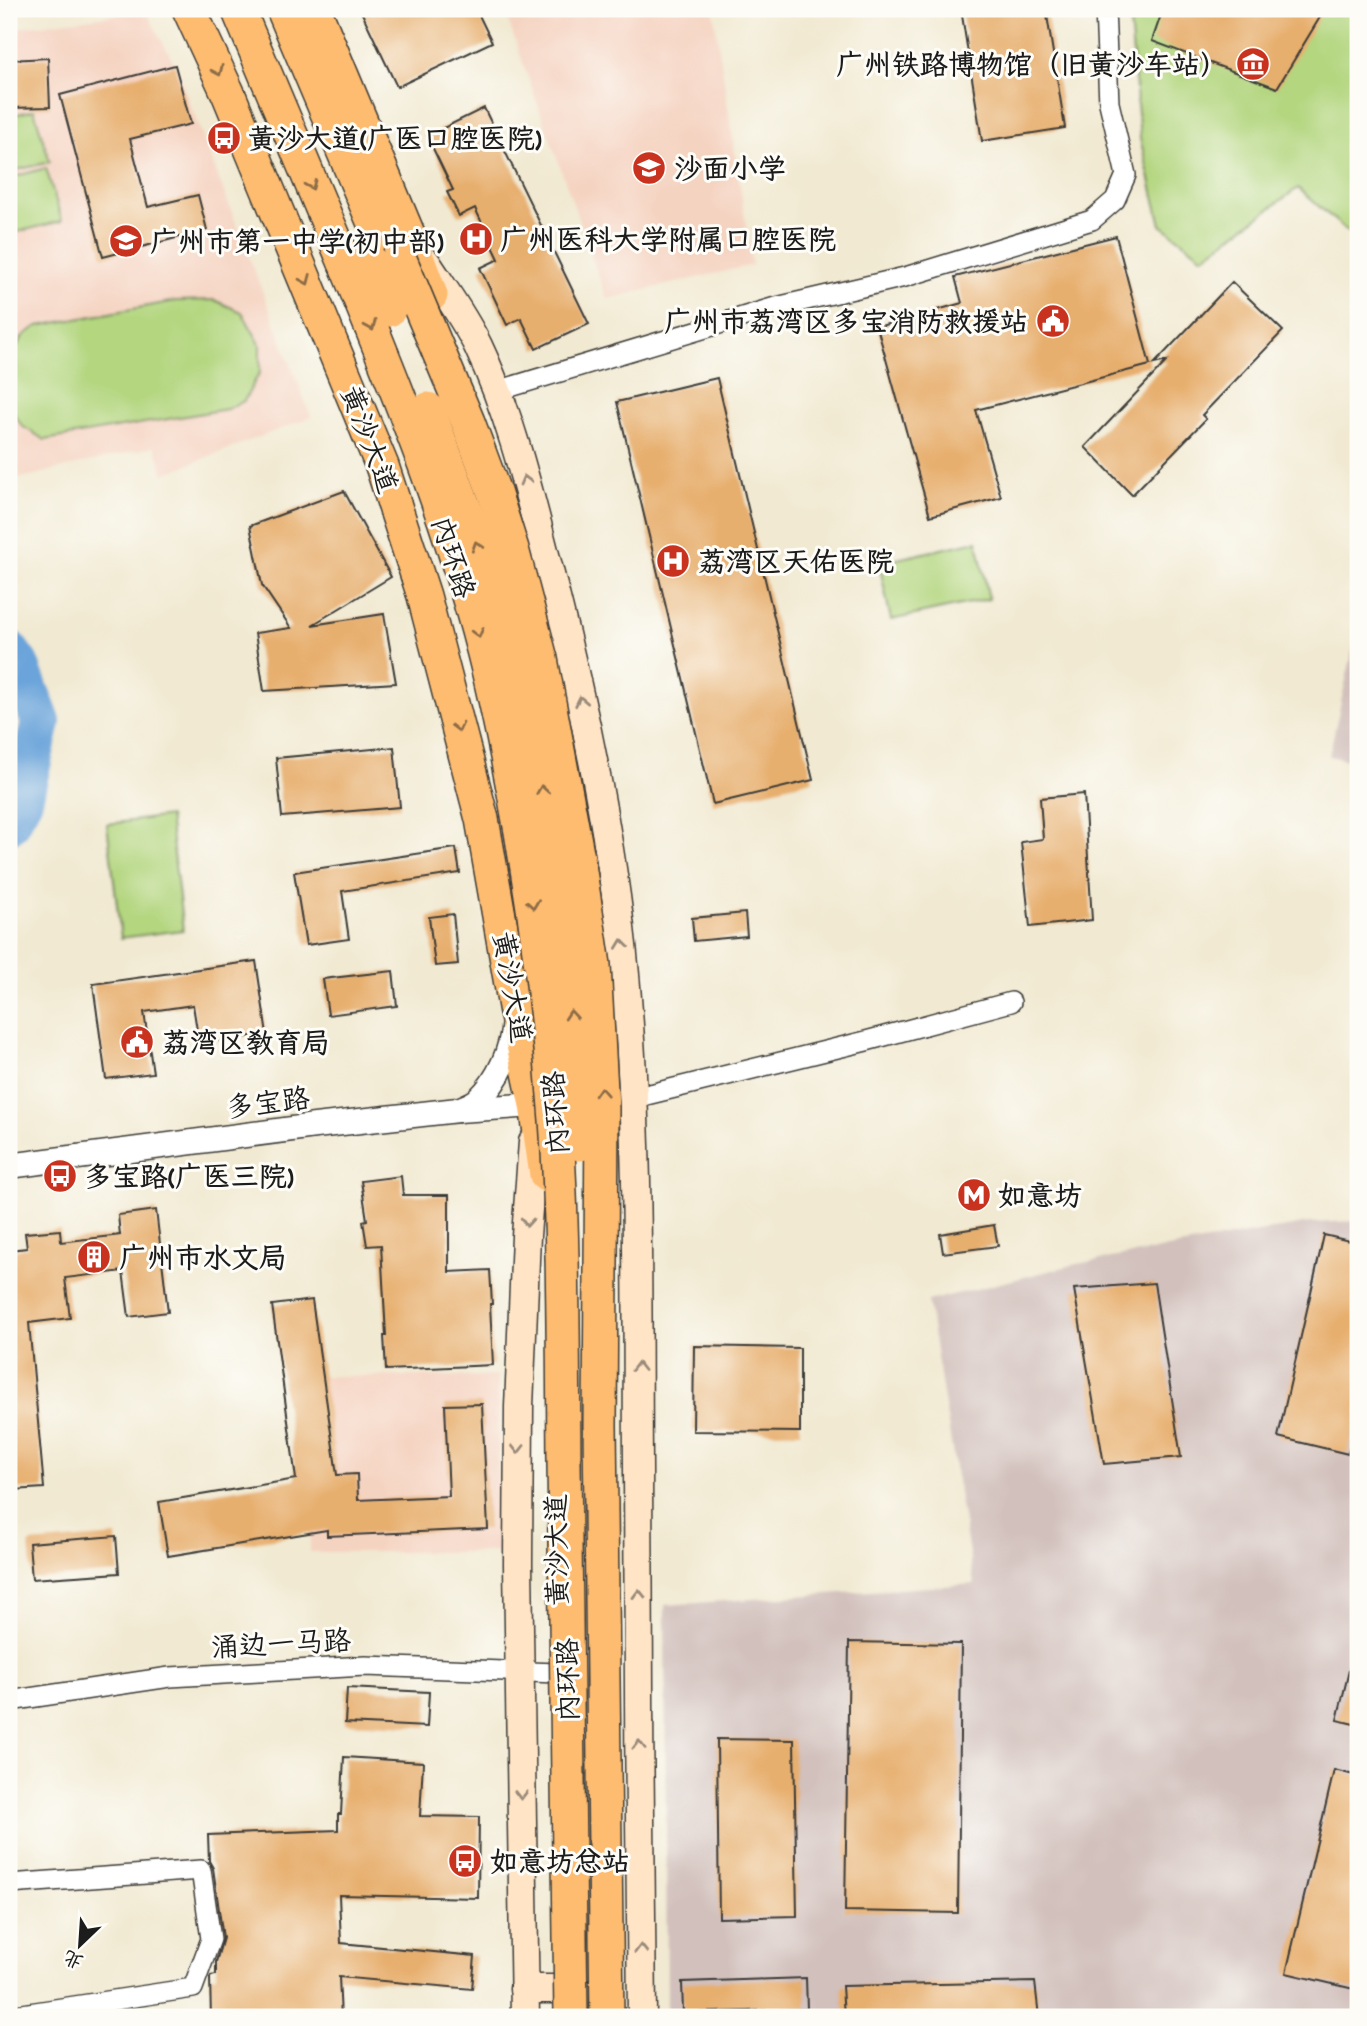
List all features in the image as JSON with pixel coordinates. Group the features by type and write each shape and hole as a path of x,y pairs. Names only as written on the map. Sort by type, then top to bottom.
{"highway":[{"name":"黄沙大道","path":"189,9 228,93 382,466 424,596 482,819 536,1105 549,1200 553,1263 558,1673 566,2008"},
{"path":"231,9 260,63"},
{"name":"内环路","path":"238,9 260,63 356,259 475,624 496,702 527,868 544,983 556,1124 562,1261 566,2008"},
{"path":"267,9 356,259 433,421 468,517 490,586 538,768 567,978 576,1066 584,1250 600,1425"},
{"path":"283,9 415,320 504,510"},
{"name":"内环路","path":"297,9 354,141 494,492 541,659 578,858 594,965 602,1108 600,1425 609,2017"},
{"path":"314,9 411,241 462,380 504,510 590,818 554,843 521,850 508,846 492,835 482,819"},
{"name":"黄沙大道","path":"606,1153 602,1423 609,2017"}],"main road":[{"path":"411,241 476,341 498,391 520,464 568,644 590,818 625,970 634,1098 638,1246 642,2017"},
{"path":"525,2017 518,1564 519,1407 526,1236 536,1105"},
{"path":"524,1989 566,2008"}],"street":[{"path":"498,391 772,308 905,277 1092,220 1115,200 1126,175 1109,103 1105,9"},
{"path":"634,1098 1010,1002"},
{"path":"458,1110 476,1101 490,1085 506,1058 513,1039 516,1007"},
{"path":"536,1105 557,1111 580,1124 601,1142 606,1153"},
{"name":"多宝路","path":"9,1166 315,1126 458,1110 536,1105"},
{"path":"604,1664 639,1662"},
{"name":"涌边一马路","path":"9,1701 170,1677 365,1667 558,1673"},
{"path":"9,1884 201,1870 211,1939 193,1988 9,2017"}],"shaded area":[{"name":"沙面小学","path":"504,9 713,9 752,265 607,299"},
{"name":"广州市第一中学(初中部)","path":"146,11 175,65 311,417 164,474 155,446 9,481 9,29"},
{"path":"1358,626 1358,762 1329,756"},
{"path":"1358,1221 1358,2017 667,2017 665,1605 974,1584 928,1301 1077,1264 1309,1223"},
{"path":"309,1376 498,1376 499,1552 310,1552"}],"green space":[{"path":"1129,9 1358,9 1358,238 1298,188 1203,257 1161,225 1140,138"},
{"path":"34,110 50,162 9,172 9,116"},
{"path":"46,168 62,221 9,234 9,178"},
{"path":"214,300 242,312 260,344 260,372 244,401 227,409 45,440 22,426 12,410 9,400 9,359 24,335 38,326 176,301"},
{"path":"977,541 989,599 891,620 879,563"},
{"path":"169,816 183,930 121,938 107,824"}],"building":[{"path":"360,9 476,9 492,42 397,87"},
{"path":"961,9 1046,9 1065,128 982,141"},
{"name":"广州铁路博物馆（旧黄沙车站）","path":"1163,9 1325,9 1277,88 1152,41"},
{"path":"48,58 50,107 9,108 9,60"},
{"path":"175,65 191,124 130,139 148,207 198,195 207,230 103,257 60,95"},
{"path":"484,108 589,324 536,349 521,318 507,325 480,268 499,259 475,208 459,216 447,192 453,190 427,136"},
{"path":"1116,236 1150,365 976,410 1001,497 930,516 877,327 962,303 955,277"},
{"path":"1232,282 1283,331 1202,415 1206,419 1132,495 1085,447 1167,361 1154,364"},
{"path":"717,378 813,780 713,804 617,402"},
{"path":"344,491 391,577 312,625 384,614 396,683 264,691 255,633 291,628 262,585 250,526"},
{"path":"394,747 400,807 282,817 276,758"},
{"path":"1084,794 1092,920 1030,927 1021,842 1043,839 1040,798"},
{"path":"456,848 460,873 342,891 349,939 306,945 294,872"},
{"path":"745,913 747,936 694,941 692,918"},
{"path":"453,914 458,964 435,966 429,917"},
{"name":"荔湾区教育局","path":"256,961 267,1034 199,1043 193,1005 144,1012 153,1073 106,1079 93,984"},
{"path":"393,971 397,1006 328,1015 323,979"},
{"path":"401,1176 403,1195 449,1195 449,1272 490,1270 493,1365 386,1370 381,1245 367,1246 363,1221 367,1220 361,1181"},
{"path":"156,1210 168,1312 129,1317 123,1271 65,1278 70,1318 29,1323 44,1488 13,1490 13,1487 9,1487 9,1250 27,1248 25,1233 60,1230 61,1242 120,1235 118,1215"},
{"path":"994,1225 998,1246 943,1253 940,1234"},
{"path":"1324,1235 1358,1243 1358,1410 1348,1454 1278,1437"},
{"path":"1154,1283 1181,1457 1104,1464 1074,1289"},
{"path":"312,1300 337,1475 357,1474 358,1500 449,1496 445,1405 482,1404 488,1529 327,1536 327,1530 168,1556 159,1502 296,1479 272,1305"},
{"path":"694,1346 800,1348 800,1432 693,1431"},
{"path":"116,1536 119,1573 32,1579 29,1543"},
{"path":"849,1642 961,1644 958,1913 845,1911"},
{"path":"1351,1662 1358,1663 1358,1725 1337,1720"},
{"path":"347,1688 429,1692 427,1727 345,1723"},
{"path":"717,1739 794,1740 797,1916 719,1918"},
{"path":"344,1757 423,1762 420,1816 479,1817 478,1898 339,1895 341,1943 475,1956 472,1989 339,1977 341,2017 211,2017 210,1978 216,1975 216,1962 223,1938 213,1868 209,1861 208,1835 338,1830"},
{"path":"1334,1770 1358,1776 1358,1990 1286,1973"},
{"path":"806,1978 807,2009 683,2013 682,1982"},
{"path":"1035,1982 1039,2017 844,2017 842,1986"}],"waterway":[{"path":"9,650 19,664 41,722 23,799 9,824"}],"place":[{"name":"广州铁路博物馆（旧黄沙车站）","path":"1253,64"},
{"name":"黄沙大道(广医口腔医院)","path":"224,138"},
{"name":"沙面小学","path":"649,168"},
{"name":"广州医科大学附属口腔医院","path":"476,239"},
{"name":"广州市第一中学(初中部)","path":"126,241"},
{"name":"广州市荔湾区多宝消防救援站","path":"1053,321"},
{"name":"荔湾区天佑医院","path":"673,561"},
{"name":"荔湾区教育局","path":"137,1042"},
{"name":"多宝路(广医三院)","path":"60,1176"},
{"name":"如意坊","path":"974,1195"},
{"name":"广州市水文局","path":"94,1257"},
{"name":"如意坊总站","path":"465,1861"}]}
